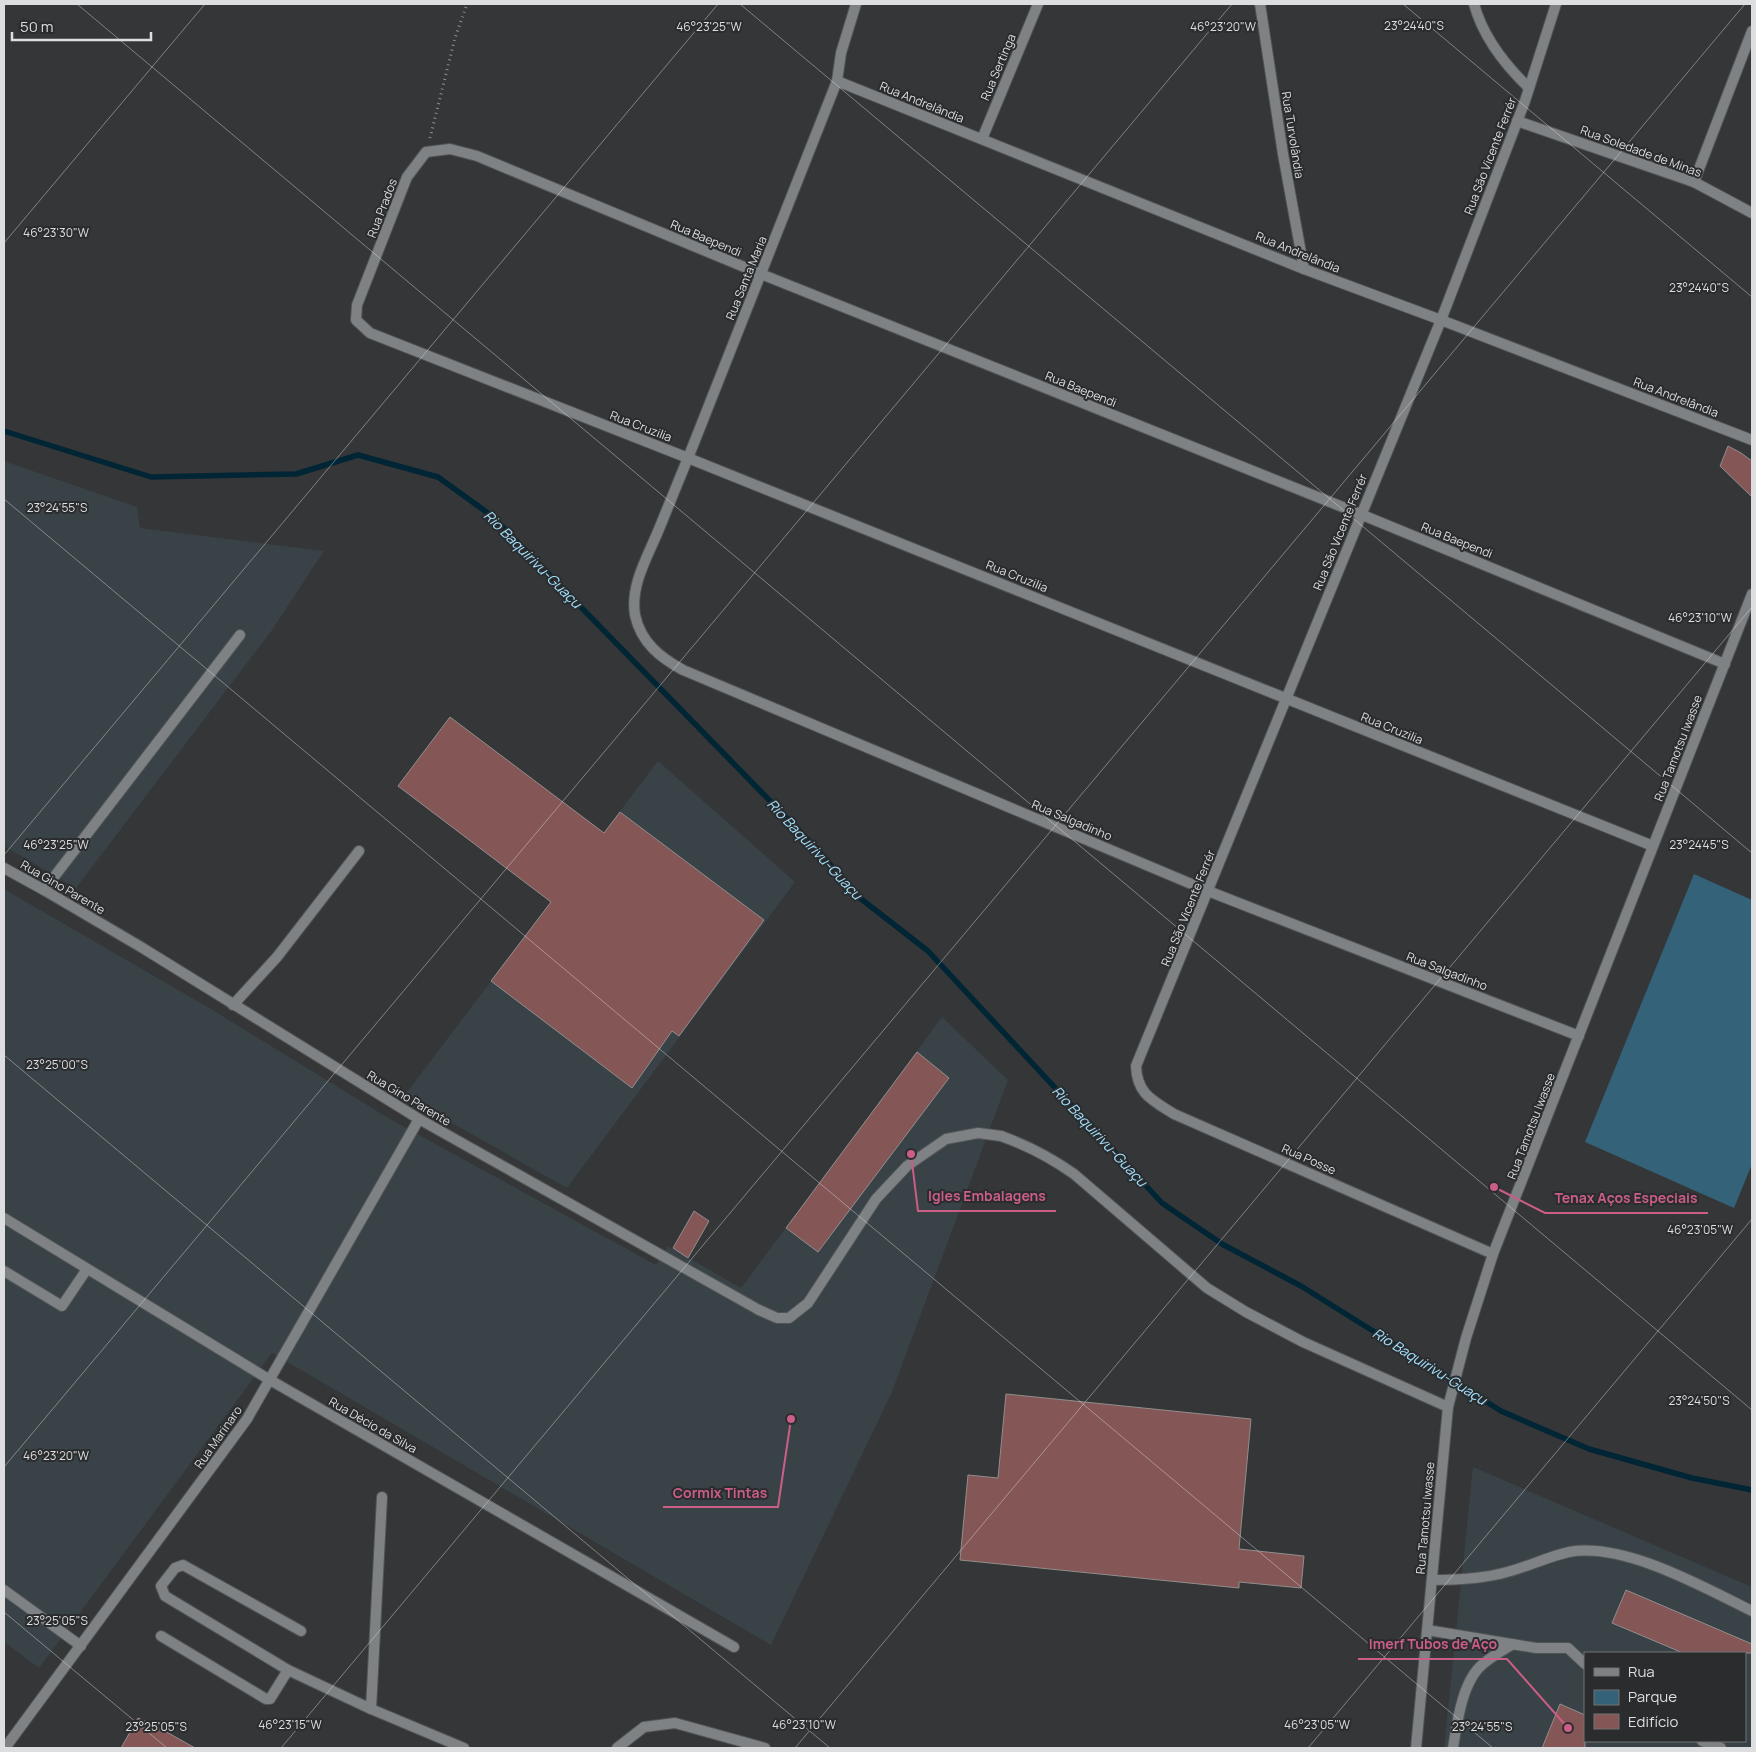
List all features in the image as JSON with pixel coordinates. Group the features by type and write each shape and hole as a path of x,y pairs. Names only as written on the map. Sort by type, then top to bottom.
{"street":[{"name":"Rua Santa Maria","path":"647,558 837,81 841,53 856,4"},
{"name":"Rua Sertinga","path":"982,139 1038,4"},
{"name":"Rua Turvolândia","path":"1260,4 1283,154 1304,269"},
{"path":"1474,4 1479,21 1490,41 1507,66 1529,88"},
{"name":"Rua São Vicente Ferrér","path":"1136,1066 1287,699 1360,514 1441,320 1517,121 1556,4"},
{"path":"1694,182 1752,31"},
{"name":"Rua Andrelândia","path":"837,81 1304,269 1752,440"},
{"name":"Rua Soledade de Minas","path":"1517,121 1694,182 1752,213"},
{"name":"Rua Baependi","path":"426,152 450,149 477,156 761,274 1360,514 1725,664"},
{"name":"Rua Prados","path":"370,333 356,320 357,306 407,177 426,152"},
{"name":"Rua Cruzilia","path":"370,333 688,458 1654,846"},
{"name":"Rua Salgadinho","path":"647,558 639,576 635,598 635,615 650,648 664,660 683,670 1208,891 1579,1036"},
{"name":"Rua Tamotsu Iwasse","path":"1416,1748 1448,1404 1458,1366 1493,1254 1752,594"},
{"path":"44,890 240,635"},
{"path":"233,1005 277,957 359,851"},
{"name":"Rua Gino Parente","path":"4,868 141,947 419,1119 759,1310 777,1318 789,1318 808,1303 876,1199 907,1166 946,1139 978,1133 1001,1136 1028,1146 1052,1158 1074,1174 1207,1288 1246,1312 1303,1342 1448,1404"},
{"name":"Rua Posse","path":"1136,1066 1137,1080 1143,1091 1174,1114 1493,1254"},
{"name":"Rua Marinaro","path":"5,1748 247,1419 419,1119"},
{"name":"Rua Décio da Silva","path":"4,1218 270,1380 734,1647"},
{"path":"4,1271 62,1306 87,1269"},
{"path":"371,1709 382,1497"},
{"path":"1432,1580 1480,1578 1506,1572 1568,1552 1595,1550 1620,1554 1684,1578 1752,1611"},
{"path":"301,1631 183,1565 175,1568 161,1586 165,1596 288,1670 371,1709 464,1748"},
{"path":"4,1590 81,1646"},
{"path":"1427,1630 1536,1648 1568,1648 1584,1663"},
{"path":"162,1636 266,1699 270,1699 288,1670"},
{"path":"1453,1748 1457,1722 1471,1679 1483,1664 1513,1644"},
{"path":"617,1748 644,1727 675,1723 765,1748"},
{"path":"1705,1742 1721,1748"}],"path":[{"path":"426,152 454,38 467,4"}],"shaded area":[{"path":"4,461 137,507 140,528 324,551 272,630 76,888 4,846"},
{"path":"658,761 795,882 567,1188 404,1096"},
{"path":"4,889 211,1009 390,1119 656,1265 668,1246 741,1288 942,1017 1008,1080 892,1392 771,1645 272,1353 39,1668 4,1642"},
{"path":"1473,1467 1752,1587 1752,1748 1444,1748"}],"green space":[{"path":"1694,874 1752,900 1752,1164 1734,1208 1585,1142"}],"building":[{"path":"1728,446 1752,461 1752,497 1720,466"},
{"path":"450,717 604,833 620,812 764,920 679,1036 672,1031 632,1088 491,981 551,902 398,786"},
{"path":"917,1052 949,1078 818,1252 786,1228"},
{"path":"694,1211 709,1221 688,1258 673,1248"},
{"path":"1006,1394 1251,1419 1239,1549 1304,1556 1301,1588 1239,1582 1239,1588 960,1560 968,1475 998,1478"},
{"path":"1626,1590 1752,1644 1752,1653 1681,1652 1612,1623"},
{"path":"1560,1704 1584,1715 1585,1748 1542,1748"},
{"path":"138,1718 156,1726 195,1748 121,1748"}],"waterway":[{"name":"Rio Baquirivu-Guaçu","path":"4,431 151,477 296,474 358,455 438,477 492,516 817,849 856,895 928,951 1162,1203 1222,1244 1301,1286 1501,1411 1589,1449 1692,1478 1752,1490"}],"place":[{"name":"Igles Embalagens","path":"911,1154"},
{"name":"Tenax Aços Especiais","path":"1494,1187"},
{"name":"Cormix Tintas","path":"791,1419"},
{"name":"Imerf Tubos de Aço","path":"1568,1728"}]}
